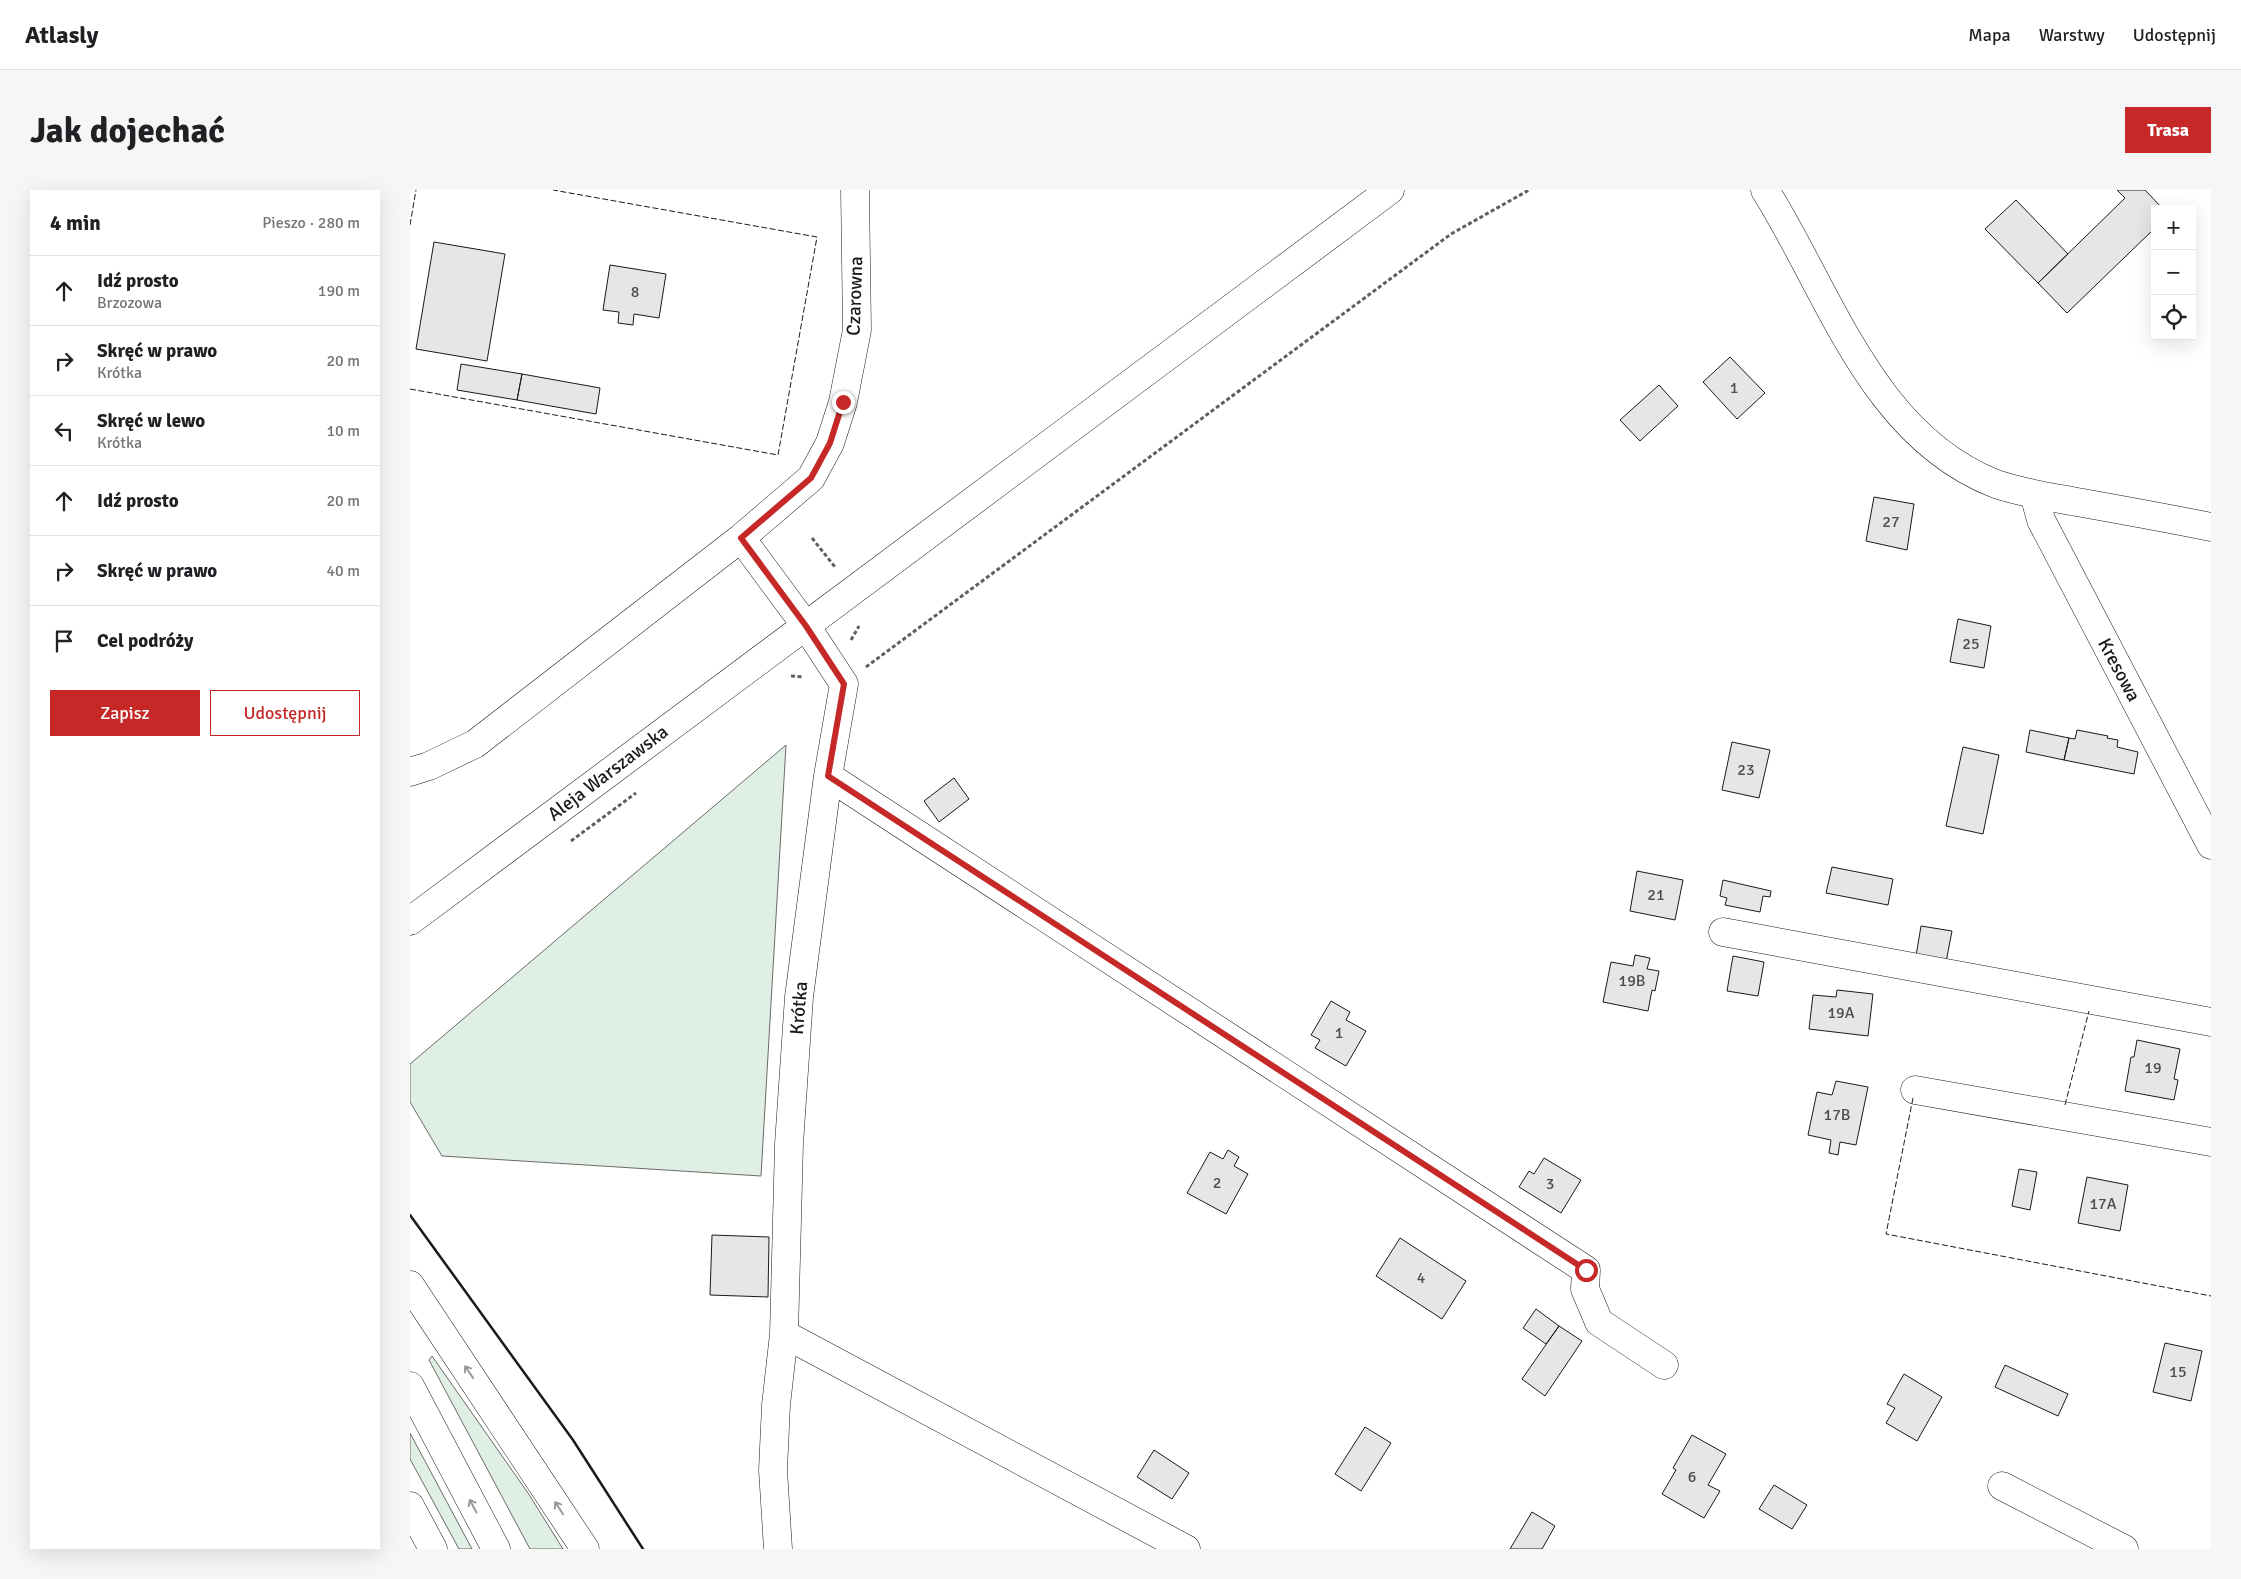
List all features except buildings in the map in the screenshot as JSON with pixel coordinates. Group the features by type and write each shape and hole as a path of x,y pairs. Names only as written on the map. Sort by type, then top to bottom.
{"main road":[{"name":"Czarowna","path":"410,772 430,766 475,744 741,538 811,478 830,443 843,402 857,330 855,190"},
{"name":"Aleja Warszawska","path":"410,921 1390,190"},
{"path":"1765,190 1852,346 1890,403 1931,447 1964,468 1996,484 2034,494 2211,527"},
{"name":"Kresowa","path":"2034,494 2040,520 2211,845"},
{"path":"741,538 806,626 844,684"},
{"name":"Krótka","path":"778,1549 773,1470 776,1404 784,1334 789,1144 799,996 828,776 844,684"},
{"path":"828,776 1586,1270 1585,1290 1598,1322 1664,1366"},
{"path":"1723,932 2211,1022"},
{"path":"1915,1090 2211,1142"},
{"path":"410,1285 523,1452 585,1549"},
{"path":"784,1334 1186,1549"},
{"path":"410,1386 496,1549"},
{"path":"2002,1486 2124,1549"},
{"path":"410,1506 432,1549"}],"path":[{"path":"844,684 1451,234 1529,190"}],"green space":[{"path":"786,745 761,1176 442,1156 410,1102 410,1064"},
{"path":"432,1356 528,1493 563,1549 530,1549 429,1360"},
{"path":"410,1433 472,1549 459,1549 410,1459"}],"fence":[{"path":"410,225 416,190"},
{"path":"410,389 778,455 817,237 553,190"},
{"path":"2065,1105 2089,1011"},
{"path":"1913,1098 1886,1234 2211,1296"}],"wall":[{"path":"410,1215 573,1440 643,1549"}],"route":[{"path":"843,402 830,443 811,478 741,538 806,626 844,684 828,776 1586,1270"}]}
